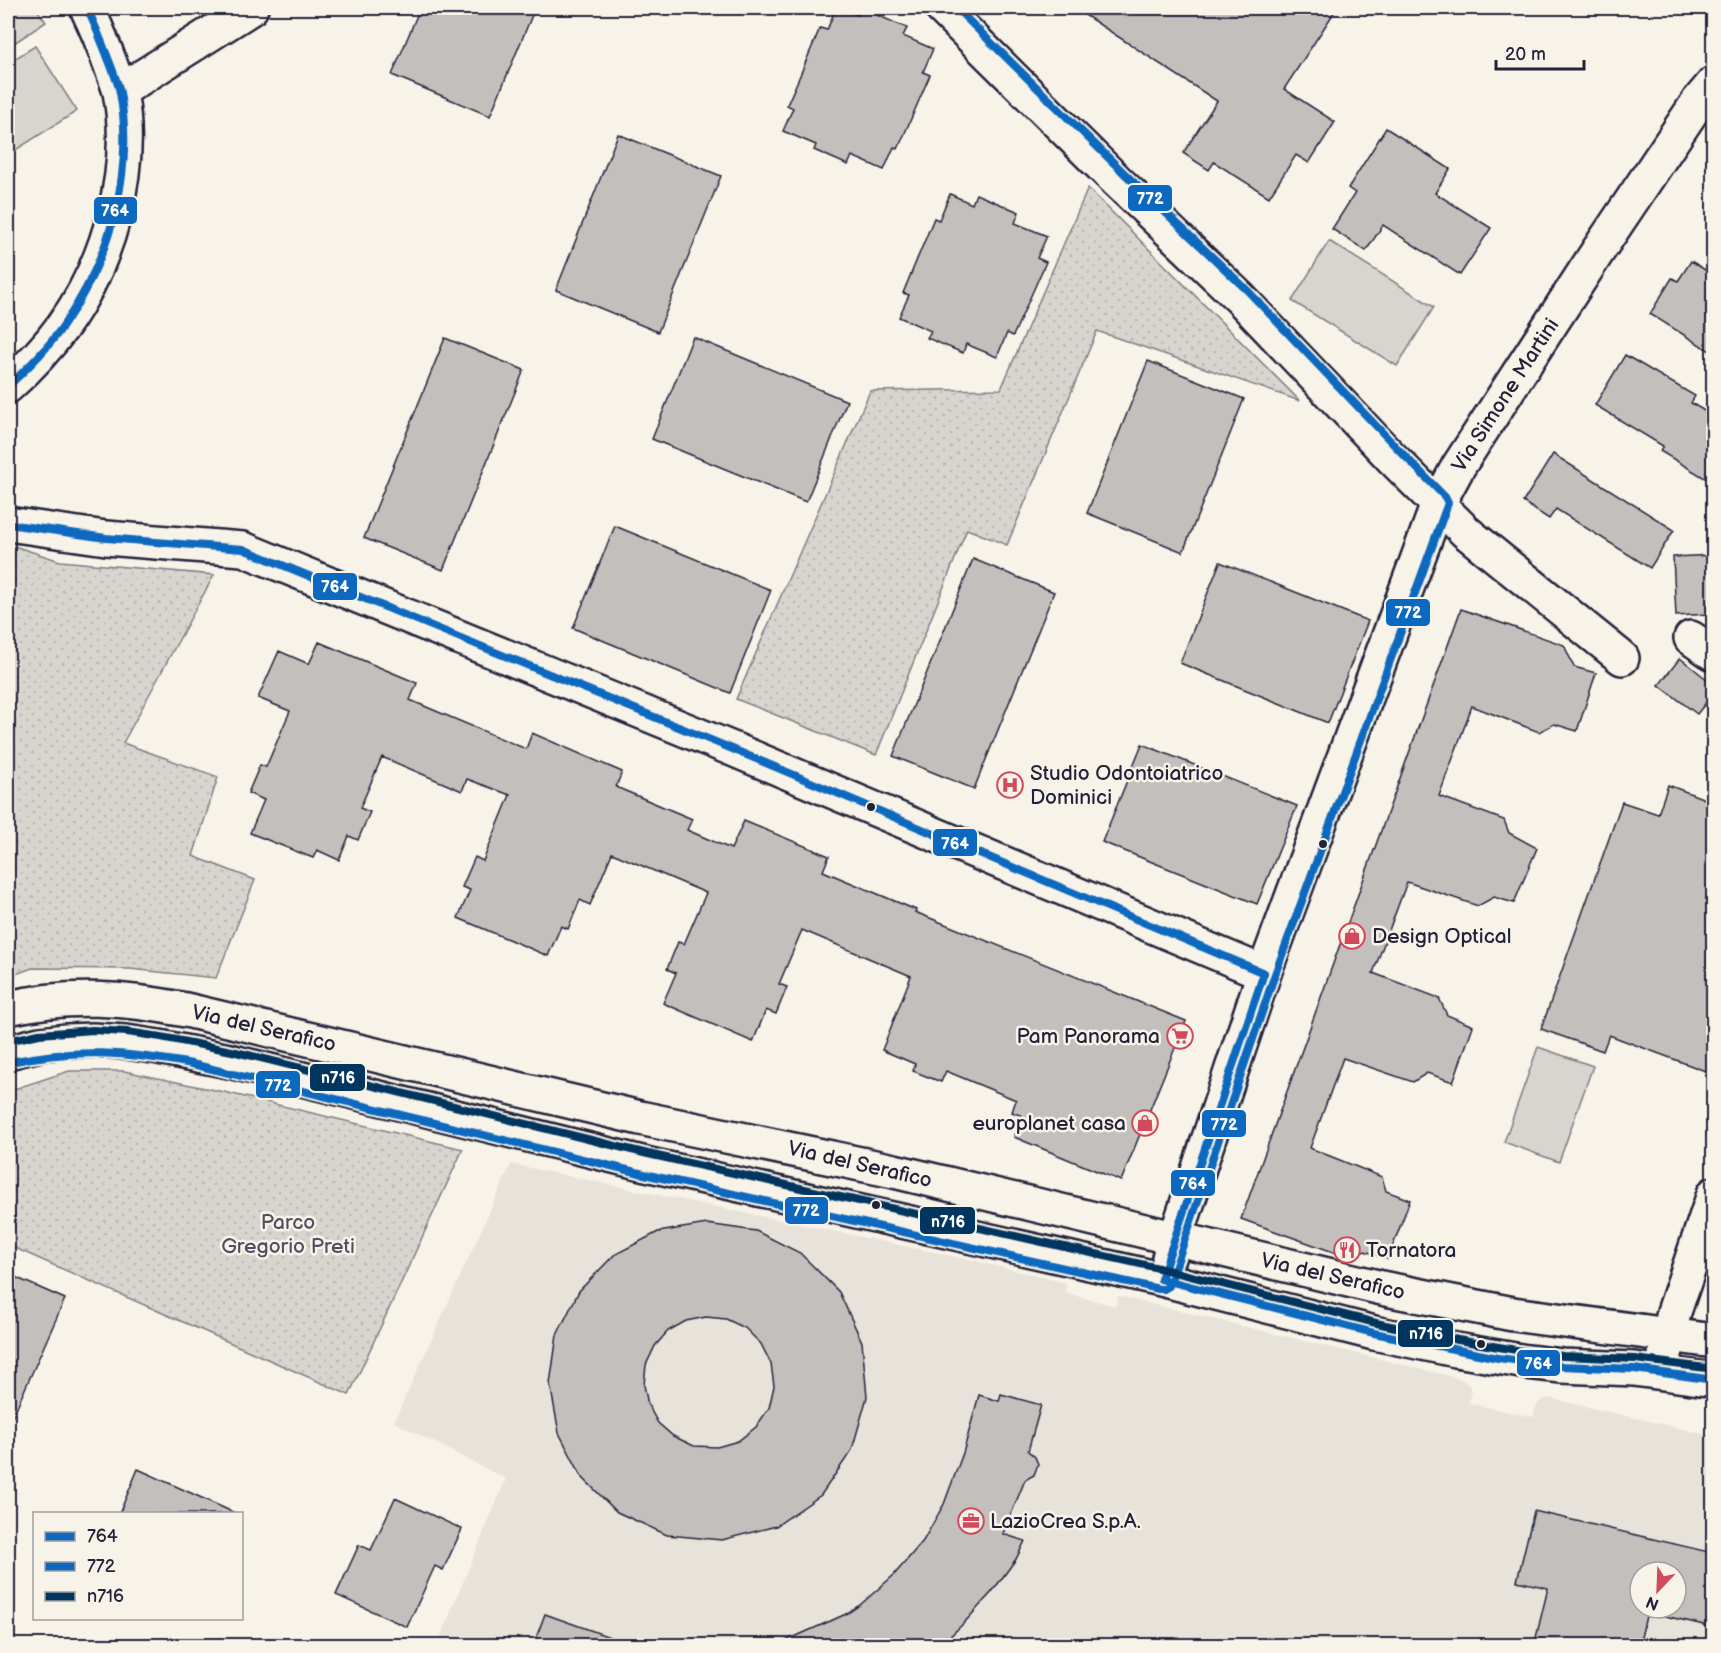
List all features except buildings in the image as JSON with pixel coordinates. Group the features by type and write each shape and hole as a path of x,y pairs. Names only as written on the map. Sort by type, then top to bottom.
{"street":[{"path":"8,386 29,367 64,325 100,256 118,198 124,163 120,91 87,8"},
{"path":"120,91 251,8"},
{"path":"942,8 1118,182 1240,298 1383,449 1466,532 1622,658"},
{"name":"Via Simone Martini","path":"1161,1279 1264,974 1438,504 1458,467 1598,251 1713,83"},
{"path":"8,524 106,538 243,549 730,748 1264,974"},
{"name":"Via del Serafico","path":"8,1008 55,1001 103,999 152,1003 640,1118 894,1171 1334,1277 1493,1310 1713,1341"},
{"name":"Via del Serafico","path":"8,1052 40,1044 93,1040 126,1042 194,1053 646,1164 1161,1279 1346,1326 1456,1350 1527,1362 1662,1372 1713,1380"},
{"path":"1662,1372 1674,1312 1713,1194"}],"shaded area":[{"path":"511,1164 967,1259 1067,1283 1065,1293 1115,1306 1118,1296 1462,1379 1469,1385 1472,1392 1469,1403 1486,1407 1533,1417 1536,1406 1542,1400 1549,1398 1713,1436 1713,1645 437,1645 506,1479 394,1422"}],"green space":[{"path":"8,8 36,8 46,22 8,47"},
{"path":"35,46 77,111 8,155 8,63"},
{"path":"1088,188 1300,401 1097,331 1007,545 967,529 876,755 736,699 870,391 1001,389"},
{"path":"1329,241 1434,307 1397,366 1292,301"},
{"path":"8,544 60,561 214,575 123,743 218,777 193,856 255,880 216,978 130,969 32,968 8,977"},
{"path":"1538,1047 1593,1066 1559,1162 1504,1142"},
{"name":"Parco Gregorio Preti","path":"69,1071 124,1071 224,1092 463,1149 349,1395 8,1245 8,1091"}],"transit line":[{"name":"764","path":"8,386 51,342 79,300 105,244 121,184 124,123 120,93 87,8"},
{"name":"772","path":"10,1062 57,1055 101,1053 192,1064 644,1174 1159,1289 1169,1286 1274,977 1448,503 1445,497 1247,290 956,8"},
{"name":"764","path":"8,524 106,538 243,549 730,748 1264,973"},
{"name":"764","path":"1264,973 1161,1279 1374,1333 1498,1358 1562,1366 1634,1369 1714,1380"},
{"name":"n716","path":"8,1041 39,1034 93,1030 161,1037 232,1051 648,1154 1163,1269 1376,1323 1528,1352 1635,1359 1714,1369"}],"place":[{"name":"Studio Odontoiatrico Dominici","path":"1010,785"},
{"name":"Design Optical","path":"1352,936"},
{"name":"Pam Panorama","path":"1180,1036"},
{"name":"europlanet casa","path":"1145,1123"},
{"name":"Tornatora","path":"1347,1250"},
{"name":"LazioCrea S.p.A.","path":"971,1521"}]}
